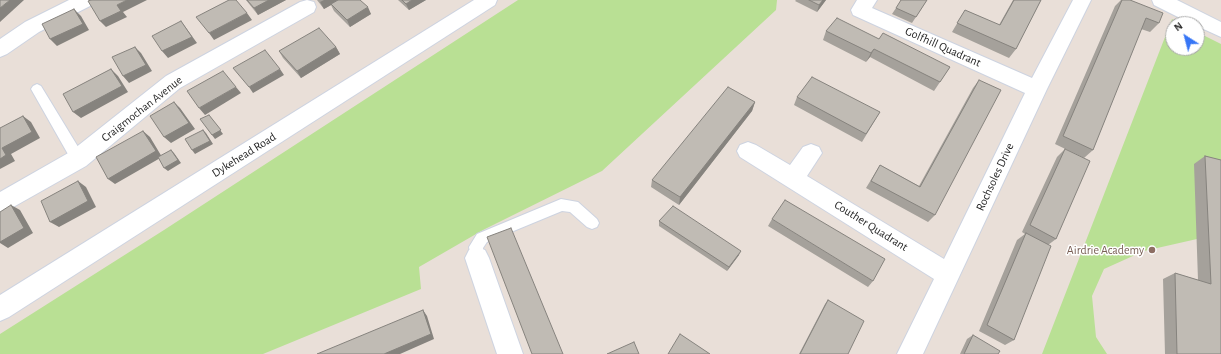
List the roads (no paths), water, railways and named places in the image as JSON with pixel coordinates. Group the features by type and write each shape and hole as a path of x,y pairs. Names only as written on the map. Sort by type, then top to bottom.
{"street":[{"path":"0,49 32,27 85,0"},
{"name":"Dykehead Road","path":"2,304 488,0"},
{"name":"Golfhill Quadrant","path":"868,0 860,10 1037,89"},
{"name":"Rochsoles Drive","path":"910,354 1037,89 1082,0"},
{"path":"1161,0 1221,30"},
{"name":"Craigmochan Avenue","path":"0,202 78,159 174,82 307,7"},
{"name":"Couther Quadrant","path":"748,151 949,275"},
{"path":"793,178 812,153"},
{"path":"477,258 510,354"}],"lane":[{"path":"37,90 78,159"},
{"path":"477,258 476,247 482,238 562,205 573,206 592,223"}],"place":[{"name":"Airdrie Academy","path":"1152,250"}]}
